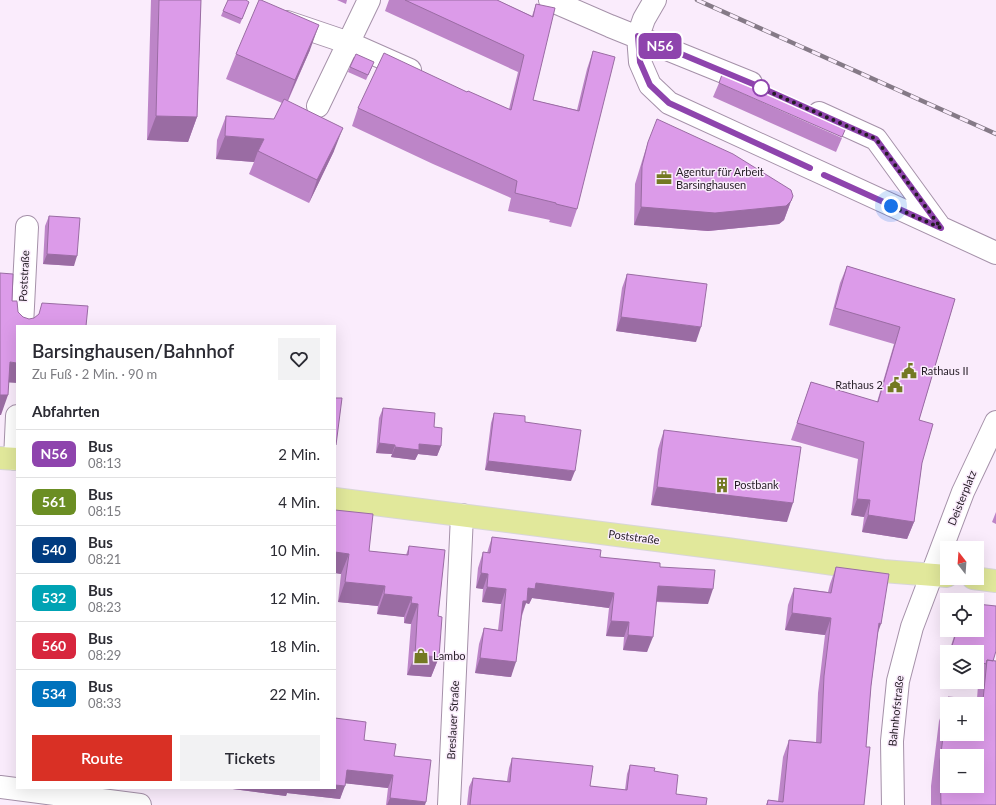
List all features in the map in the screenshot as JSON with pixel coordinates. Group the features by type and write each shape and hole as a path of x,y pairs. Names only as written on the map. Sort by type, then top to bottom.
{"main road":[{"name":"Poststraße","path":"336,498 727,549 883,571 940,576"},
{"path":"984,579 996,580"}],"street":[{"path":"318,106 369,0"},
{"path":"550,0 767,90"},
{"path":"654,0 644,19 638,36 640,62 650,85 669,103 996,253"},
{"path":"286,22 349,43 412,72"},
{"path":"801,105 876,139 941,228"},
{"name":"Poststraße","path":"22,325 27,227"},
{"name":"Deisterplatz","path":"950,541 963,492 996,422"},
{"path":"11,458 16,423"},
{"name":"Breslauer Straße","path":"449,805 462,515"},
{"name":"Bahnhofstraße","path":"893,805 892,740 898,681 915,617 940,576"},
{"path":"0,787 140,805"}],"building":[{"path":"159,0 201,0 197,117 156,116"},
{"path":"228,0 246,0 249,2 242,19 223,11"},
{"path":"259,0 319,25 295,80 236,54"},
{"path":"405,0 497,0 533,17 536,4 555,8 533,100 579,111 593,51 615,57 577,209 515,193 517,181 358,108 384,53 467,92 468,91 511,110 524,55"},
{"path":"356,54 374,62 368,75 350,67"},
{"path":"724,69 848,123 842,137 719,83"},
{"path":"284,99 343,128 317,180 258,151 264,139 225,136 226,116 274,119"},
{"path":"657,119 733,154 791,190 793,196 791,201 786,206 715,213 641,207 642,166 648,142"},
{"path":"49,216 80,218 77,256 47,254"},
{"name":"Rathaus II","path":"847,266 955,299 919,420 933,424 922,463 914,522 868,515 870,500 857,499 864,442 797,423 811,382 878,402 900,327 835,308"},
{"path":"0,273 13,274 12,301 17,301 18,312 23,317 29,319 34,318 39,314 42,303 88,306 86,325 16,325 16,363 10,362 8,395 0,395"},
{"path":"627,274 707,284 701,327 621,317"},
{"path":"336,398 342,398 336,445"},
{"path":"383,408 435,413 434,427 442,428 441,446 419,444 419,450 379,443"},
{"path":"494,413 525,416 525,422 581,430 575,471 488,461"},
{"name":"Postbank","path":"664,430 801,447 793,503 657,487"},
{"path":"336,510 373,514 369,551 408,555 409,546 445,550 438,616 442,617 439,657 415,655 418,604 411,603 412,597 384,594 385,586 345,582 349,554 336,552"},
{"path":"492,537 601,550 600,557 660,563 660,567 715,570 713,589 658,586 653,637 628,635 629,622 611,621 614,593 536,583 535,589 528,588 527,601 523,601 516,662 480,658 484,628 502,631 506,589 487,587 488,574 481,573 483,552 490,553"},
{"path":"836,567 889,574 881,624 879,623 871,686 866,747 870,747 864,805 767,805 768,800 783,802 789,740 821,743 824,676 831,618 792,613 794,588 831,593"},
{"path":"984,605 996,606 996,651 993,661 987,660 986,664 984,663 984,645 952,645 955,637 984,637"},
{"path":"987,660 996,661 996,805 941,805 941,793 984,793 984,749 942,749 942,741 984,741 983,697"},
{"path":"336,718 366,722 364,740 396,744 394,756 431,760 426,802 390,798 393,775 347,770 345,786 336,785"},
{"path":"512,758 593,766 590,786 627,790 630,765 655,768 654,771 678,775 676,794 707,798 706,805 470,805 473,778 510,782"}],"railway":[{"path":"697,0 996,134"}],"bus line":[{"name":"N56","path":"810,168 669,103 650,85 640,62 638,36 753,84 876,139 941,228 824,175"}],"place":[{"name":"Agentur für Arbeit Barsinghausen","path":"664,178"},
{"name":"Rathaus II","path":"909,371"},
{"name":"Rathaus 2","path":"895,385"},
{"name":"Postbank","path":"722,485"},
{"name":"Lambo","path":"421,656"}],"route":[{"path":"761,88 876,139 941,228 891,206"}]}
